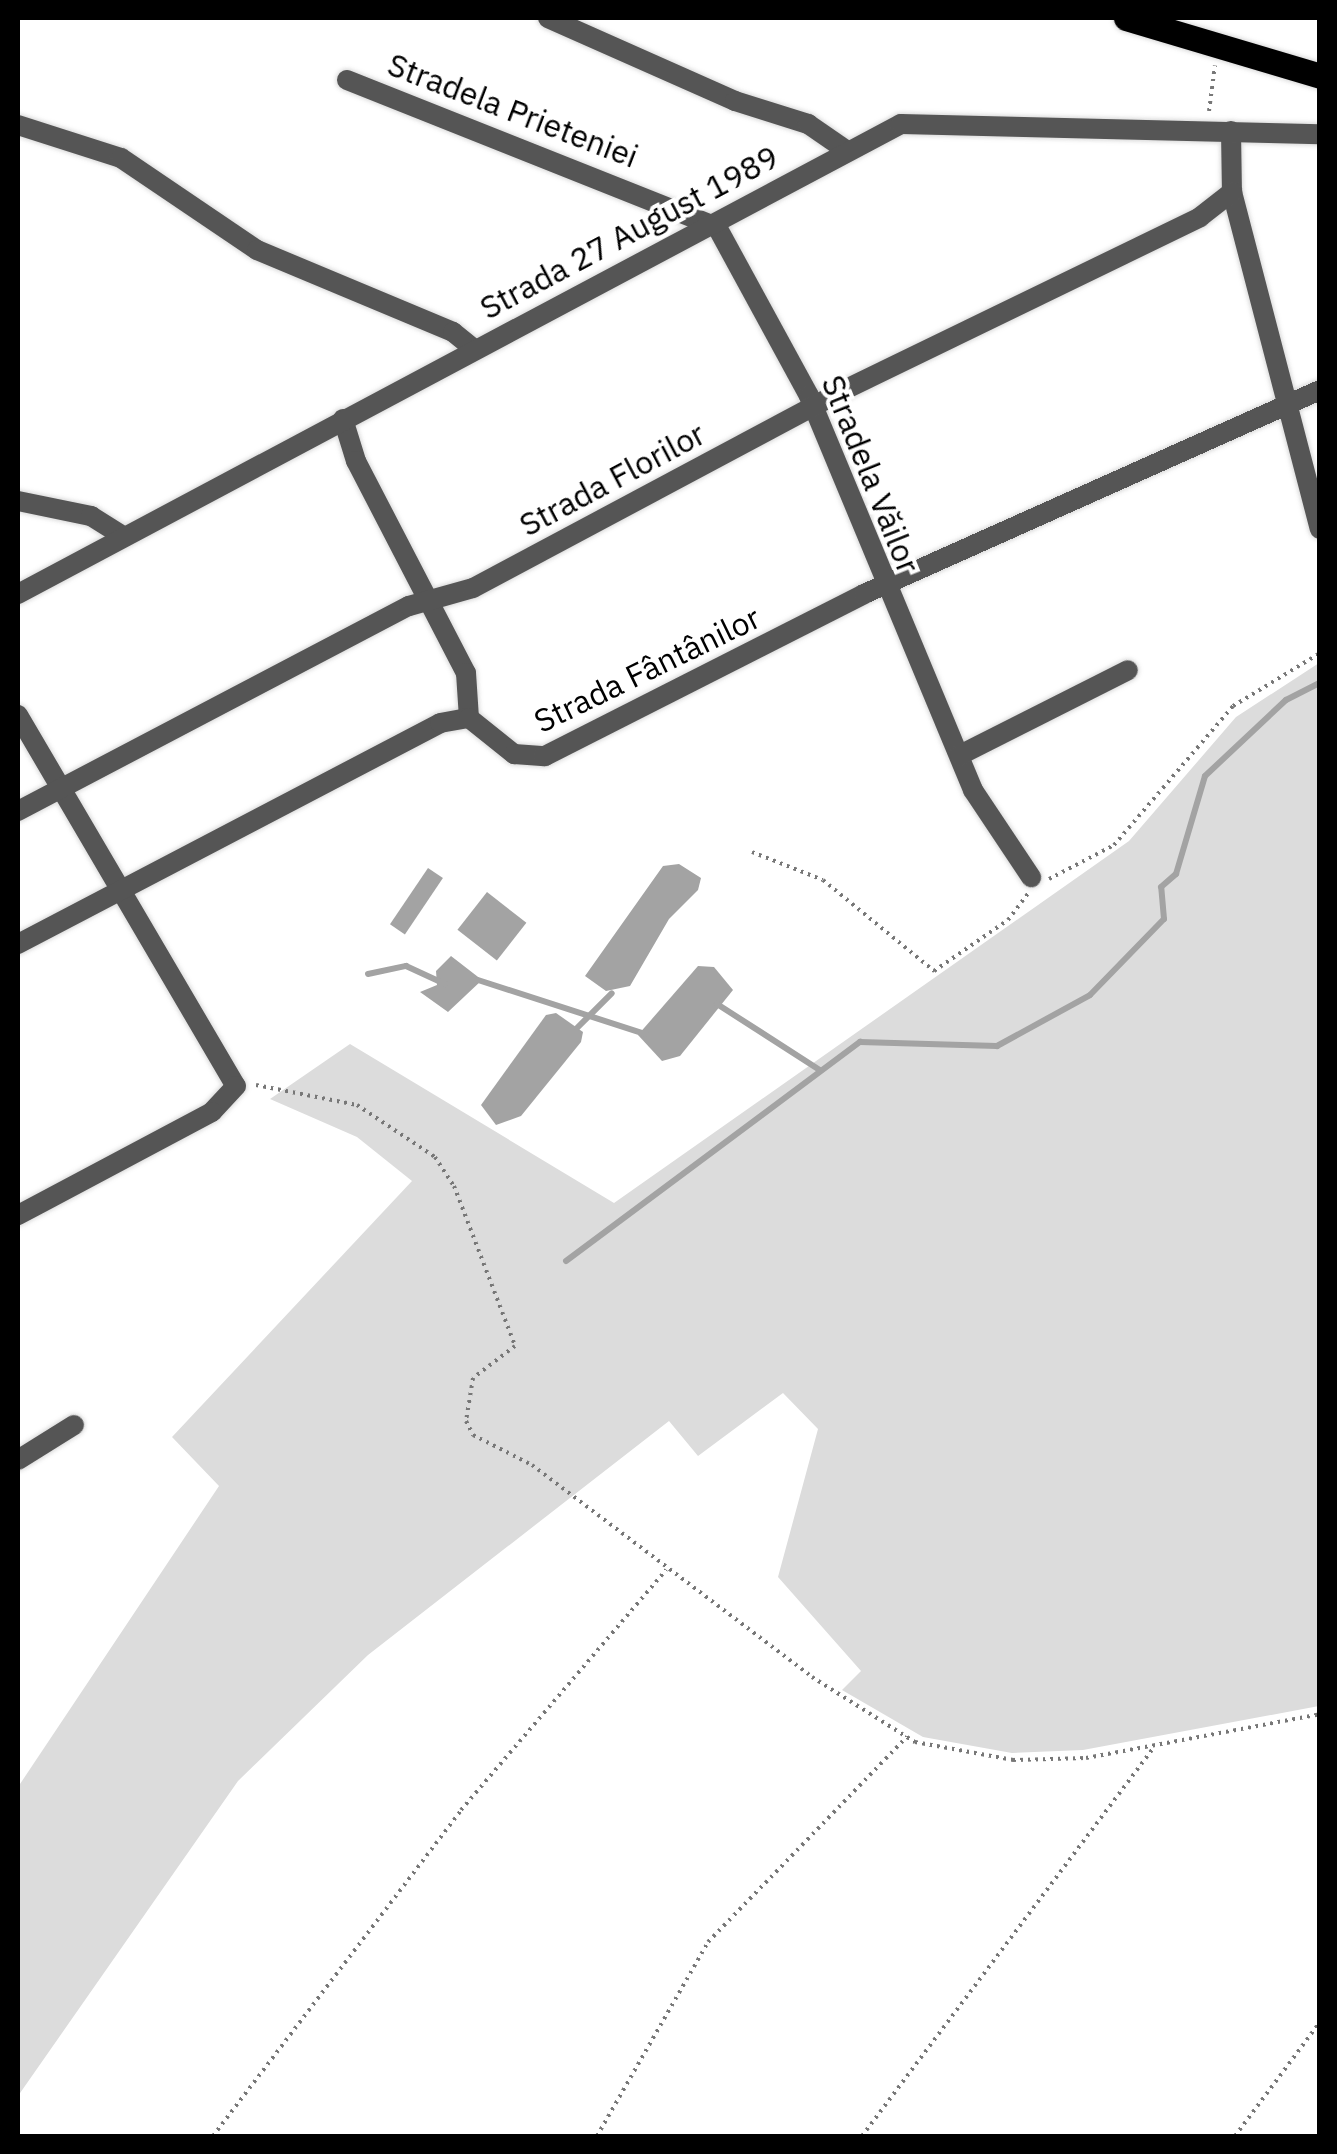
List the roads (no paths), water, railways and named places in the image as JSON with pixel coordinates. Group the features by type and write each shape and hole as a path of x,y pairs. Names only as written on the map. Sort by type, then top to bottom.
{"main road":[{"path":"1126,18 1320,76"}],"street":[{"path":"548,18 735,102 808,124 846,150"},
{"name":"Stradela Prieteniei","path":"348,80 712,222"},
{"name":"Strada 27 August 1989","path":"18,594 900,124 954,119 1320,134"},
{"path":"18,126 121,158 257,250 453,332 474,350"},
{"path":"1231,131 1232,192 1283,402 1320,529"},
{"name":"Strada Florilor","path":"18,811 429,599 473,588 814,407 1200,217 1232,192"},
{"name":"Stradela Văilor","path":"712,222 814,407 884,584 960,755 1030,877"},
{"name":"Strada Fântânilor","path":"470,718 514,754 545,756 884,584 1283,402 1320,390"},
{"path":"18,944 440,723 470,718 471,686 344,419"},
{"path":"18,501 90,516 124,536"},
{"path":"960,755 1128,670"},
{"path":"18,715 117,890 236,1086 212,1112 18,1215"},
{"path":"18,1460 74,1425"}],"waterway":[{"path":"566,1261 860,1042 997,1046 1090,995 1164,919 1161,887 1176,874 1205,776 1286,700 1320,683"},
{"path":"368,974 406,966 445,984"},
{"path":"478,980 645,1034"},
{"path":"577,1028 612,993"},
{"path":"717,1004 820,1070"}]}
